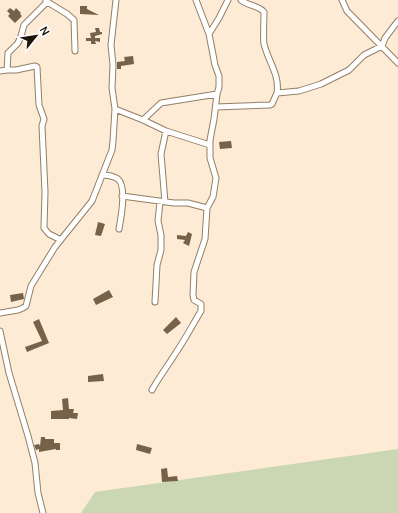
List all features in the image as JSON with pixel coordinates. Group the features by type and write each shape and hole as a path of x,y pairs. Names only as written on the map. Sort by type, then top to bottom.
{"street":[{"path":"0,313 18,310 26,306 31,286 61,240 92,202 110,158 114,142 115,109 112,88 113,65 111,45 116,0"},
{"path":"152,390 201,311 201,304 194,300 193,296 194,272 204,239 207,208 213,197 216,178 210,158 210,145 219,87 219,76 215,65 209,34 196,0"},
{"path":"209,34 228,0"},
{"path":"216,107 270,105 272,104 277,93 278,87 273,65 263,43 264,12 258,7 246,4 241,0"},
{"path":"342,0 347,11 398,63"},
{"path":"7,70 8,53 18,43 24,25 46,1 74,20 75,51"},
{"path":"277,93 299,91 321,84 349,70 364,55 382,46 388,34 398,21"},
{"path":"0,71 16,70 35,66 37,67 39,105 44,119 42,126 45,192 44,228 49,234 61,240"},
{"path":"144,120 161,103 217,94"},
{"path":"115,109 144,120 166,131 210,145"},
{"path":"155,302 157,265 161,250 161,235 158,221 163,202 161,154 166,131"},
{"path":"102,175 111,176 117,179 122,186 123,205 119,229"},
{"path":"122,196 163,202 188,203 207,208"},
{"path":"0,331 9,373 28,436 43,513"}],"green space":[{"path":"398,449 398,513 81,513 95,492"}],"building":[{"path":"80,6 87,6 87,9 99,15 80,14"},
{"path":"10,8 14,11 16,8 22,16 15,23 8,16 10,14 7,11"},
{"path":"95,28 99,28 100,32 102,32 102,34 95,36 95,38 100,38 100,42 95,41 96,44 91,44 91,41 86,41 86,38 91,38 90,33 96,32"},
{"path":"133,56 134,64 121,66 121,69 117,69 117,62 125,61 124,57"},
{"path":"231,141 232,148 220,149 219,142"},
{"path":"98,222 105,224 101,236 95,235"},
{"path":"188,232 192,234 189,246 183,243 185,240 177,239 177,235 186,236"},
{"path":"109,290 113,297 96,305 93,299"},
{"path":"23,293 24,299 11,302 10,295"},
{"path":"176,317 181,323 167,334 163,330"},
{"path":"39,319 49,343 27,352 25,347 42,341 33,322"},
{"path":"103,374 104,381 88,382 88,376"},
{"path":"68,398 69,409 74,409 73,413 78,413 77,419 51,419 51,411 63,410 62,399"},
{"path":"41,437 45,437 45,439 54,439 54,443 60,443 60,450 56,449 39,452 39,449 36,450 34,445 39,444 40,446"},
{"path":"137,444 152,448 150,454 136,450"},
{"path":"167,468 168,477 177,476 178,481 162,482 161,469"}]}
